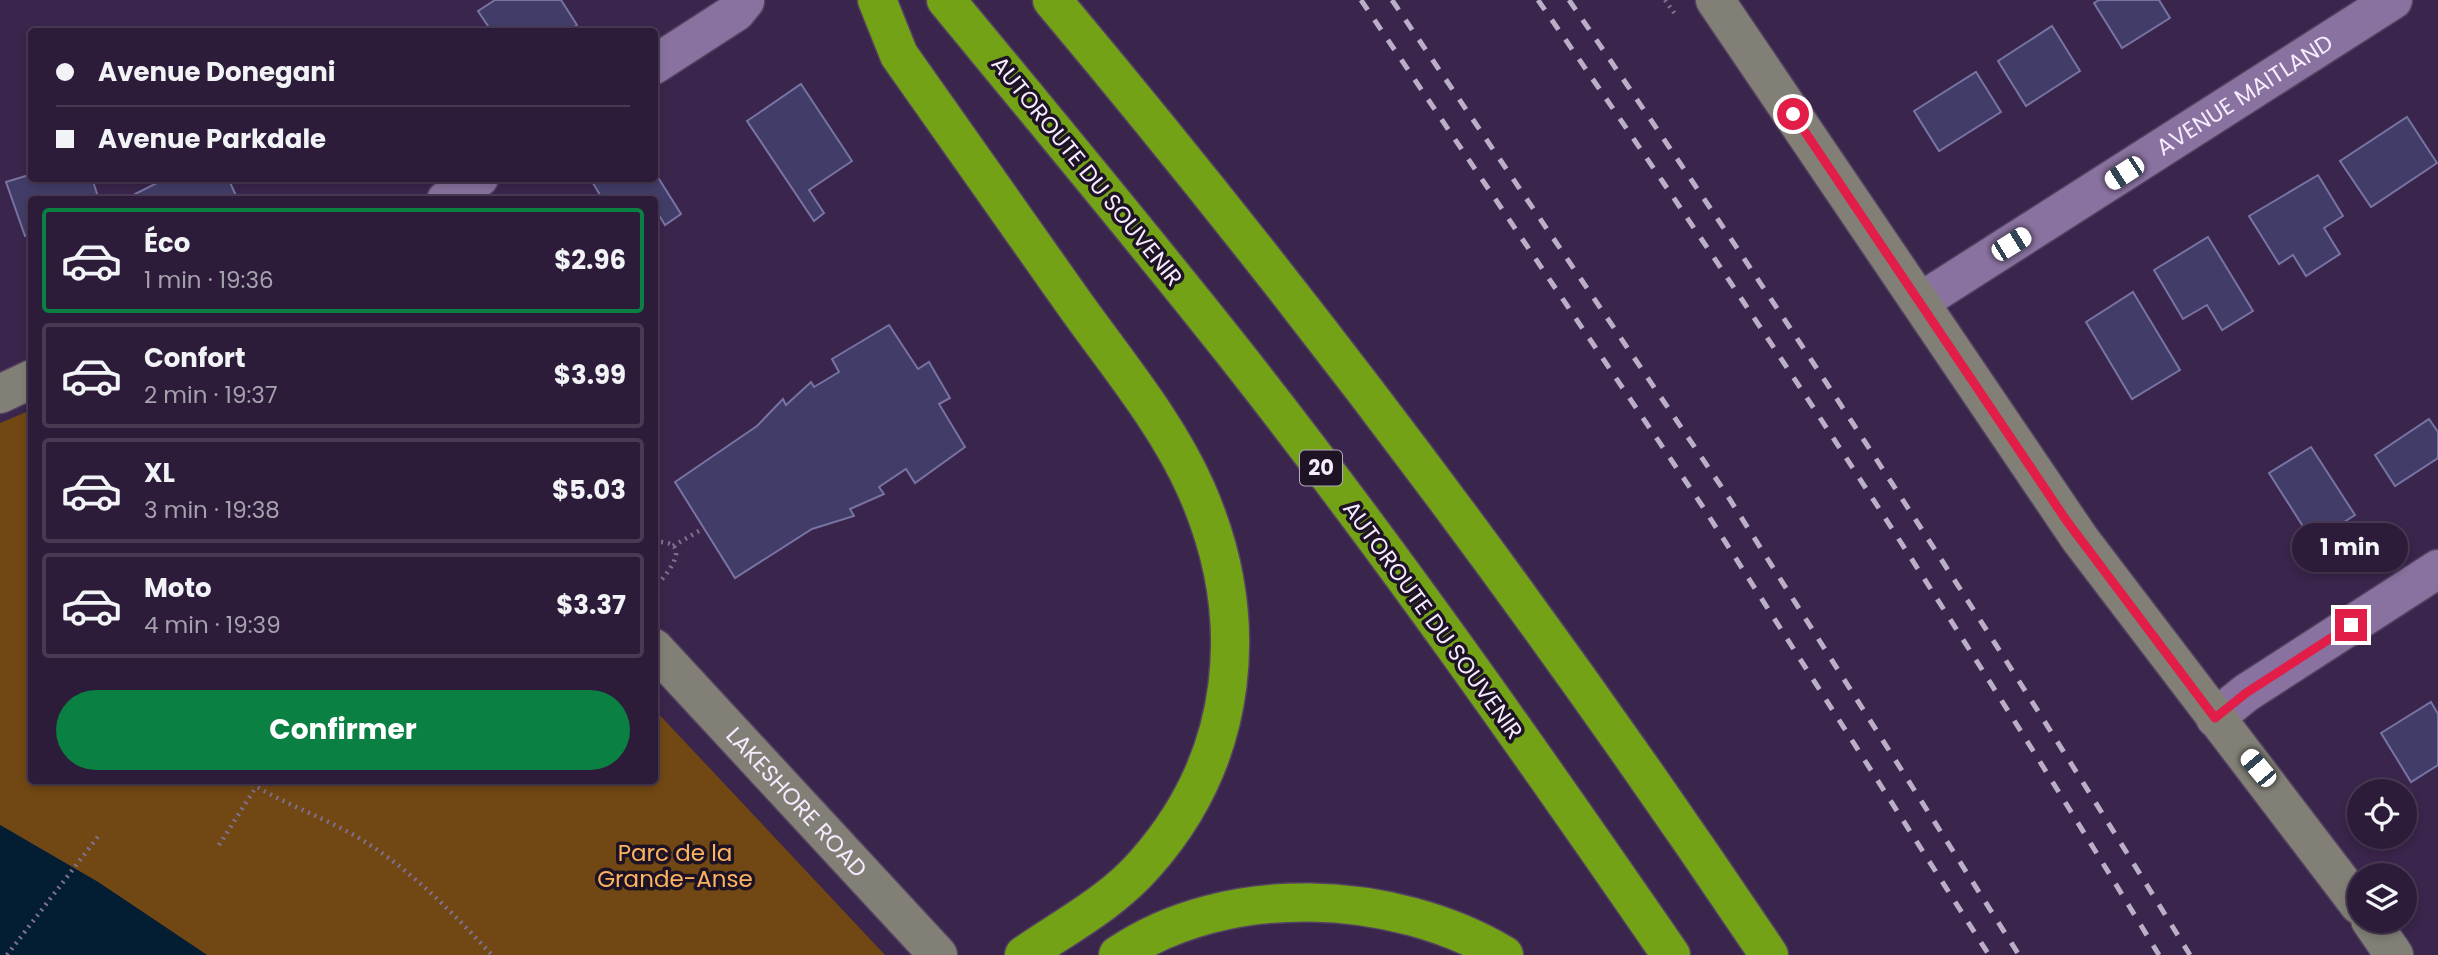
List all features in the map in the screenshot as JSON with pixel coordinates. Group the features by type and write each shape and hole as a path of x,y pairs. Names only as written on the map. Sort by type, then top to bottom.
{"highway":[{"path":"877,0 899,55 1176,450 1211,527 1230,610 1231,653 1227,694 1206,771 1189,804 1170,835 1115,894 1087,916 1024,955"},
{"name":"AUTOROUTE DU SOUVENIR","path":"946,0 1113,200 1245,367 1446,635 1671,955"},
{"path":"1052,0 1245,235 1472,533 1646,774 1769,955"},
{"path":"1118,955 1160,933 1197,920 1241,909 1307,902 1370,907 1417,917 1453,930 1504,955"}],"street":[{"path":"1715,0 2080,539 2215,718 2258,768 2347,889"},
{"name":"AVENUE MAITLAND","path":"1920,302 2393,0"},
{"path":"658,62 726,19 745,1"},
{"path":"452,196 473,182"},
{"path":"0,394 28,381"},
{"path":"2215,718 2246,693 2438,569"},
{"name":"LAKESHORE ROAD","path":"658,652 938,955"},
{"path":"2379,933 2394,955"}],"path":[{"path":"658,543 673,546 704,528"},
{"path":"658,584 676,561 673,546"},
{"path":"252,784 362,839 438,900 492,955"},
{"path":"219,845 256,787"},
{"path":"7,955 100,834"}],"green space":[{"name":"Parc de la Grande-Anse","path":"28,411 28,784 658,784 658,713 885,955 207,955 98,882 0,825 0,423"}],"water":[{"path":"0,825 98,882 207,955 0,955"}],"building":[{"path":"495,0 561,0 577,25 573,28 489,28 478,11"},
{"path":"2099,0 2159,0 2170,18 2122,48 2094,3"},
{"path":"2052,26 2080,71 2026,106 1998,61"},
{"path":"1976,72 2001,112 1939,151 1914,111"},
{"path":"801,84 852,161 809,190 824,213 814,221 747,121"},
{"path":"2407,117 2437,163 2371,207 2340,161"},
{"path":"28,175 28,182 93,182 98,196 28,196 28,235 25,236 6,182"},
{"path":"2318,175 2343,216 2324,228 2340,254 2306,276 2293,255 2279,264 2249,216"},
{"path":"658,177 681,214 665,225 658,214 658,196 601,196 592,182 658,182"},
{"path":"159,182 230,182 236,196 136,196 135,194"},
{"path":"2208,237 2253,311 2222,330 2207,305 2183,319 2154,270"},
{"path":"2133,292 2180,370 2132,399 2086,322"},
{"path":"889,325 918,369 929,362 950,398 939,404 965,447 915,483 906,469 879,487 884,494 850,509 854,516 812,529 735,578 675,482 757,426 783,399 786,405 811,382 814,387 839,372 832,359"},
{"path":"2429,419 2438,432 2438,458 2395,486 2375,455"},
{"path":"2311,447 2355,515 2313,542 2269,473"},
{"path":"2431,702 2438,714 2438,765 2416,779 2409,779 2381,733"}],"railway":[{"path":"1361,0 1703,507 1989,955"},
{"path":"1392,0 1727,495 2019,955"},
{"path":"1538,0 1699,235 1856,473 2159,955"},
{"path":"1569,0 1885,473 2190,955"}],"route":[{"path":"1793,114 2066,520 2215,718 2246,693 2351,625"}]}
